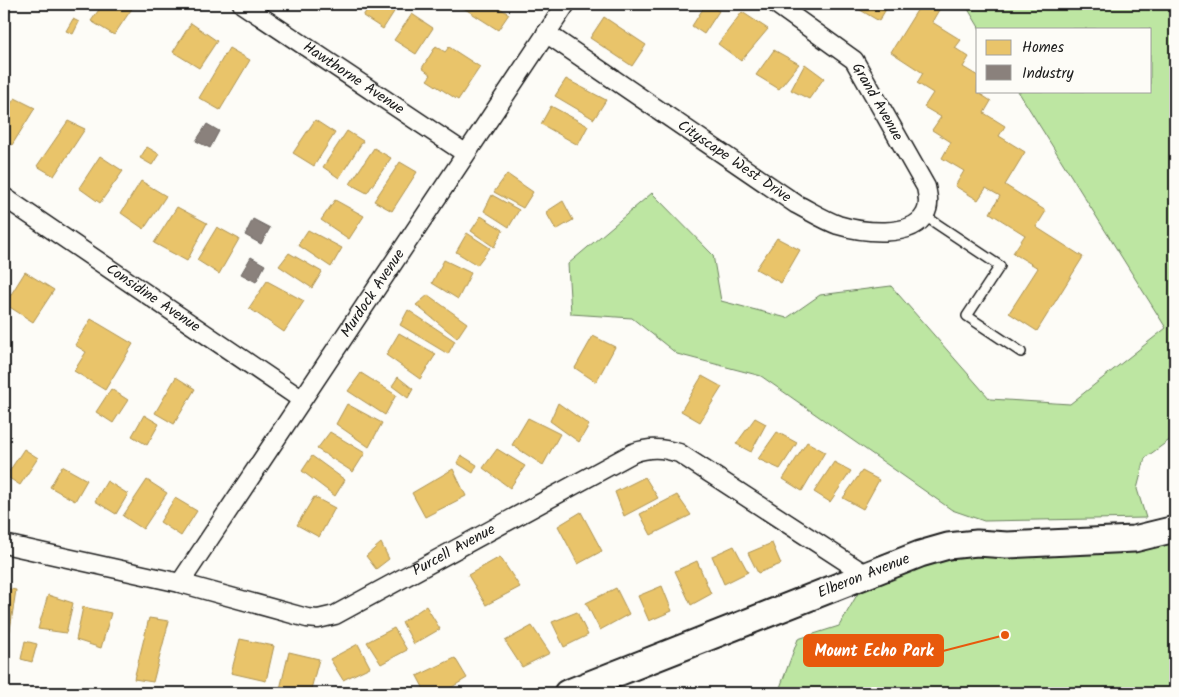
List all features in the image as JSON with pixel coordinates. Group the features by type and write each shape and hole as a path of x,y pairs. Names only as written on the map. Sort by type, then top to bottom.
{"street":[{"name":"Hawthorne Avenue","path":"242,4 465,153"},
{"name":"Murdock Avenue","path":"180,583 566,4"},
{"name":"Grand Avenue","path":"776,4 854,60 926,187 927,209"},
{"name":"Cityscape West Drive","path":"546,33 796,204 838,225 871,231 905,231 927,209"},
{"name":"Considine Avenue","path":"4,197 301,399"},
{"name":"Purcell Avenue","path":"4,544 180,583 307,618 318,619 335,615 633,453 645,449 662,448 679,453 868,576"},
{"name":"Elberon Avenue","path":"567,693 920,554 948,546 977,543 1007,545 1134,539 1175,529"}],"lane":[{"path":"927,209 1000,266 967,316 1021,352"}],"green space":[{"path":"965,4 1175,4 1175,436 1145,458 1137,489 1146,518 984,521 952,510 761,376 677,354 632,318 571,314 568,264 652,193 713,255 721,301 787,318 820,295 891,286 990,399 1070,404 1166,328 1019,92 1152,92 1152,28 979,28"},
{"path":"1175,529 1175,693 778,693 798,639 839,626 868,576 920,554"}],"building: Homes":[{"path":"103,4 135,4 114,35 91,21"},
{"path":"371,4 399,4 383,29 363,16"},
{"path":"464,4 493,4 509,14 498,30 462,7"},
{"path":"706,4 719,11 704,34 692,26"},
{"path":"850,4 889,4 879,21"},
{"path":"921,4 933,4 940,8 932,22 961,40 955,48 969,57 963,67 976,75 976,92 991,101 984,113 1005,126 999,136 1025,152 1005,185 1046,211 1036,227 1083,257 1037,331 1009,313 1038,268 1013,253 1025,235 990,213 1000,196 986,188 978,200 955,186 964,171 942,158 951,142 932,130 941,117 924,107 933,93 917,83 923,73 891,52"},
{"path":"742,12 768,29 741,61 718,44"},
{"path":"412,14 433,28 416,54 394,40"},
{"path":"604,17 646,45 632,66 590,38"},
{"path":"73,19 79,22 73,34 66,31"},
{"path":"191,23 217,41 199,68 173,52"},
{"path":"436,46 445,52 449,47 480,67 458,100 427,80 431,75 422,68"},
{"path":"229,48 250,60 220,110 199,98"},
{"path":"774,50 799,64 779,89 756,75"},
{"path":"805,64 824,78 809,99 791,90"},
{"path":"566,79 606,100 594,119 555,96"},
{"path":"15,98 35,108 12,145 4,140 4,114"},
{"path":"551,106 588,126 578,145 541,124"},
{"path":"315,120 335,133 314,166 293,153"},
{"path":"68,121 85,129 54,176 37,166"},
{"path":"347,131 363,141 339,178 323,167"},
{"path":"147,147 159,154 152,165 140,158"},
{"path":"374,148 391,158 367,193 350,184"},
{"path":"100,156 123,171 100,203 79,188"},
{"path":"400,162 417,172 392,211 374,201"},
{"path":"507,174 533,192 523,208 494,192"},
{"path":"141,181 166,196 144,229 121,213"},
{"path":"492,195 519,210 509,227 484,211"},
{"path":"335,200 364,216 349,239 321,220"},
{"path":"563,201 573,220 556,230 546,212"},
{"path":"177,207 207,223 187,261 154,243"},
{"path":"481,216 503,230 494,247 471,231"},
{"path":"217,227 239,239 219,274 197,260"},
{"path":"308,230 342,248 331,267 298,245"},
{"path":"467,233 490,248 477,265 456,252"},
{"path":"777,238 800,250 781,283 756,269"},
{"path":"289,253 322,272 312,288 279,266"},
{"path":"444,260 471,273 458,299 432,283"},
{"path":"25,272 54,290 33,322 5,304"},
{"path":"267,281 304,301 284,332 249,308"},
{"path":"428,295 467,323 457,338 416,305"},
{"path":"408,310 455,341 448,354 400,325"},
{"path":"91,319 133,344 105,390 74,371 86,352 75,345"},
{"path":"399,333 436,354 420,379 386,355"},
{"path":"593,336 615,347 596,382 575,368"},
{"path":"361,373 396,395 385,415 348,391"},
{"path":"702,376 722,387 700,422 681,411"},
{"path":"176,377 195,389 174,424 155,413"},
{"path":"398,377 413,389 408,398 392,386"},
{"path":"111,389 128,400 113,423 96,412"},
{"path":"558,403 589,425 579,442 550,421"},
{"path":"347,404 382,423 369,447 336,424"},
{"path":"144,415 159,424 147,445 132,436"},
{"path":"528,418 560,434 543,465 512,445"},
{"path":"755,418 766,424 751,452 736,444"},
{"path":"330,432 365,453 353,472 317,449"},
{"path":"777,432 797,443 780,469 758,459"},
{"path":"807,442 825,452 802,491 783,479"},
{"path":"24,449 38,458 20,485 6,476"},
{"path":"497,449 525,466 510,488 483,468"},
{"path":"461,455 477,465 473,473 457,463"},
{"path":"312,456 345,480 335,496 302,471"},
{"path":"834,462 851,471 830,502 814,492"},
{"path":"62,466 87,480 75,501 50,487"},
{"path":"453,469 466,496 425,517 412,493"},
{"path":"862,471 879,480 863,509 843,498"},
{"path":"645,477 658,498 624,516 615,492"},
{"path":"147,480 167,493 143,529 123,516"},
{"path":"107,481 128,494 116,514 95,501"},
{"path":"677,495 691,515 651,535 640,514"},
{"path":"314,497 335,508 319,537 297,525"},
{"path":"175,498 197,511 181,536 160,522"},
{"path":"581,512 602,551 578,564 558,526"},
{"path":"381,543 389,559 376,569 366,556"},
{"path":"772,543 781,564 758,573 748,553"},
{"path":"734,546 748,572 724,584 712,556"},
{"path":"500,557 520,587 486,605 468,575"},
{"path":"697,561 711,594 691,605 675,571"},
{"path":"662,586 672,611 649,621 638,596"},
{"path":"4,588 16,590 9,636 4,636"},
{"path":"616,588 629,614 600,630 586,603"},
{"path":"48,595 73,603 66,633 38,629"},
{"path":"426,606 440,629 414,644 402,622"},
{"path":"83,607 111,613 101,648 76,640"},
{"path":"577,612 588,635 564,647 552,622"},
{"path":"149,618 169,621 153,682 134,679"},
{"path":"532,626 550,653 522,667 505,641"},
{"path":"394,628 407,650 381,664 367,642"},
{"path":"240,639 274,646 266,681 231,673"},
{"path":"25,641 37,644 32,662 21,659"},
{"path":"358,644 370,667 343,680 330,659"},
{"path":"289,652 319,659 310,693 279,693"},
{"path":"455,658 467,678 442,693 426,693 417,676"}],"building: Industry":[{"path":"207,124 219,131 210,148 196,141"},
{"path":"253,219 270,228 261,244 245,235"},
{"path":"251,257 265,265 256,282 241,274"}],"place":[{"name":"Mount Echo Park","path":"1005,635"}]}
